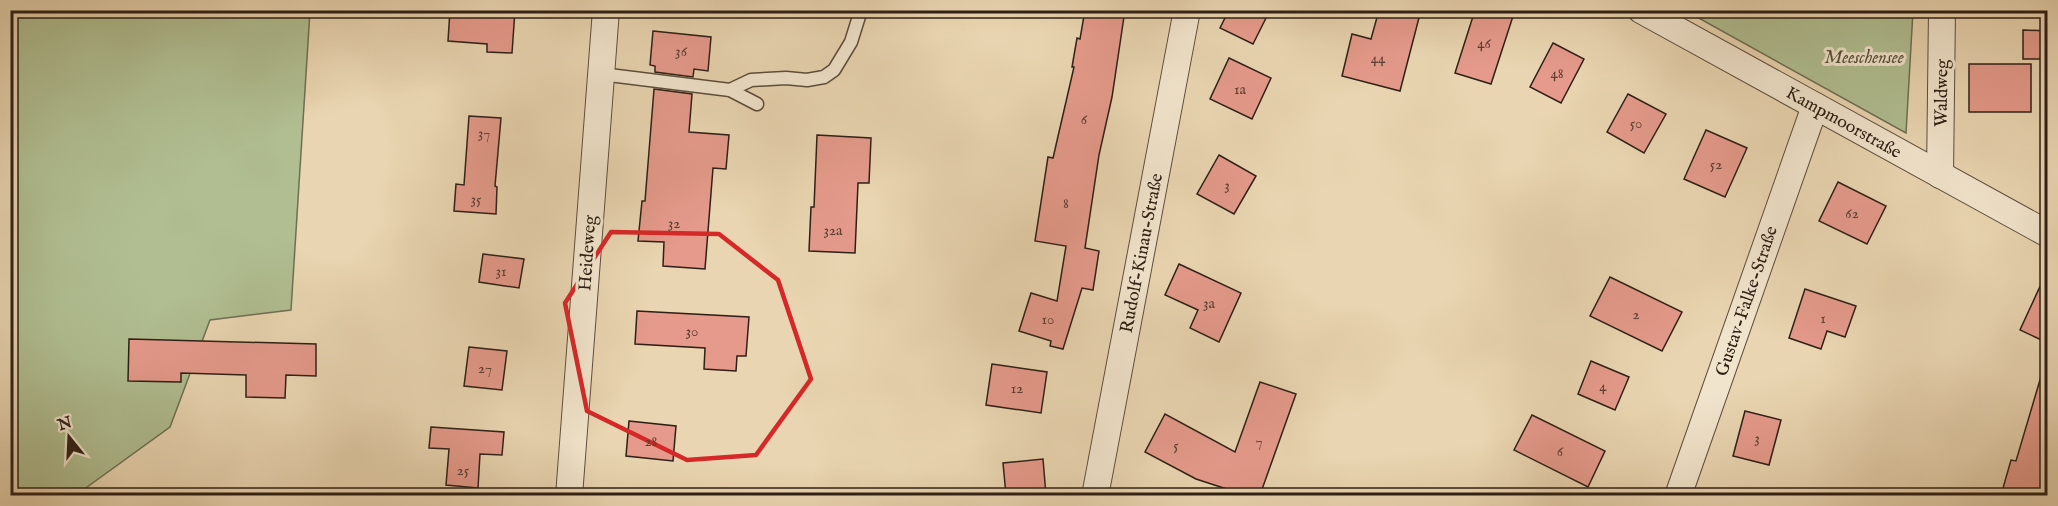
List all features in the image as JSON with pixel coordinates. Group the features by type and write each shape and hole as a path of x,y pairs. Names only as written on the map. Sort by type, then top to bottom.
{"street":[{"name":"Heideweg","path":"569,495 606,10"},
{"name":"Rudolf-Kinau-Straße","path":"1095,495 1187,10"},
{"name":"Kampmoorstraße","path":"1641,10 2048,234"},
{"name":"Waldweg","path":"1940,175 1942,10"},
{"name":"Gustav-Falke-Straße","path":"1678,495 1815,106"}],"lane":[{"path":"730,90 751,80 786,78 807,80 824,77 834,70 851,42 861,10"},
{"path":"601,74 730,90 757,104"}],"highlighted area":[{"path":"611,232 719,234 778,280 811,379 756,455 687,460 587,411 565,303"}],"green space":[{"path":"10,11 310,11 291,310 210,320 170,427 76,495 11,495"},
{"name":"Meeschensee","path":"1686,11 1913,11 1906,133"}],"building":[{"path":"450,10 515,10 512,53 487,52 487,44 448,41"},
{"path":"1085,10 1125,10 1085,248 1099,251 1093,290 1082,288 1063,349 1050,346 1051,341 1019,331 1031,293 1057,301 1066,246 1035,241 1048,157 1053,158 1074,67 1072,67 1077,38 1080,39"},
{"path":"1229,10 1270,10 1253,44 1220,28"},
{"path":"1379,10 1421,10 1400,91 1342,76 1352,34 1371,39"},
{"path":"1475,10 1515,10 1491,84 1455,73"},
{"path":"2023,30 2048,31 2048,59 2023,59"},
{"path":"653,31 711,37 708,71 694,69 693,77 655,72 655,66 650,65"},
{"path":"1553,43 1584,59 1561,103 1530,87"},
{"path":"1229,58 1271,78 1252,119 1210,99"},
{"path":"1969,64 2031,64 2031,112 1969,112"},
{"path":"654,89 692,94 689,132 729,135 726,169 713,168 705,269 663,266 664,242 638,241 642,201 645,201"},
{"path":"1628,94 1666,114 1644,153 1607,132"},
{"path":"469,116 501,118 495,186 497,187 496,214 454,211 456,184 464,185"},
{"path":"1706,130 1747,148 1725,197 1684,179"},
{"path":"817,135 871,138 869,183 858,183 855,253 809,251 811,207 814,207"},
{"path":"1219,155 1256,176 1234,214 1197,194"},
{"path":"1838,182 1886,206 1867,244 1819,221"},
{"path":"483,254 524,259 519,288 479,282"},
{"path":"1179,264 1241,293 1219,342 1190,328 1198,310 1165,295"},
{"path":"2048,269 2048,343 2020,330"},
{"path":"1610,277 1682,312 1662,351 1590,316"},
{"path":"1805,289 1856,306 1845,337 1827,331 1821,349 1789,338"},
{"path":"637,311 749,317 746,356 737,356 736,371 704,369 705,348 635,344"},
{"path":"129,339 316,344 316,376 286,375 285,398 246,397 246,375 181,373 181,382 128,381"},
{"path":"469,347 507,351 502,390 464,386"},
{"path":"1591,361 1629,377 1615,410 1578,394"},
{"path":"992,364 1047,372 1041,413 986,405"},
{"path":"2042,373 2048,374 2048,480 2043,495 2001,495 2011,460 2016,461"},
{"path":"1260,382 1296,394 1260,495 1245,495 1196,479 1145,452 1165,414 1235,452"},
{"path":"1745,411 1781,420 1769,465 1733,456"},
{"path":"1532,415 1605,451 1588,487 1514,450"},
{"path":"629,421 676,426 673,461 626,456"},
{"path":"431,427 504,432 502,455 480,454 478,488 446,485 449,449 429,448"},
{"path":"1043,459 1046,495 1006,495 1003,463"}]}
